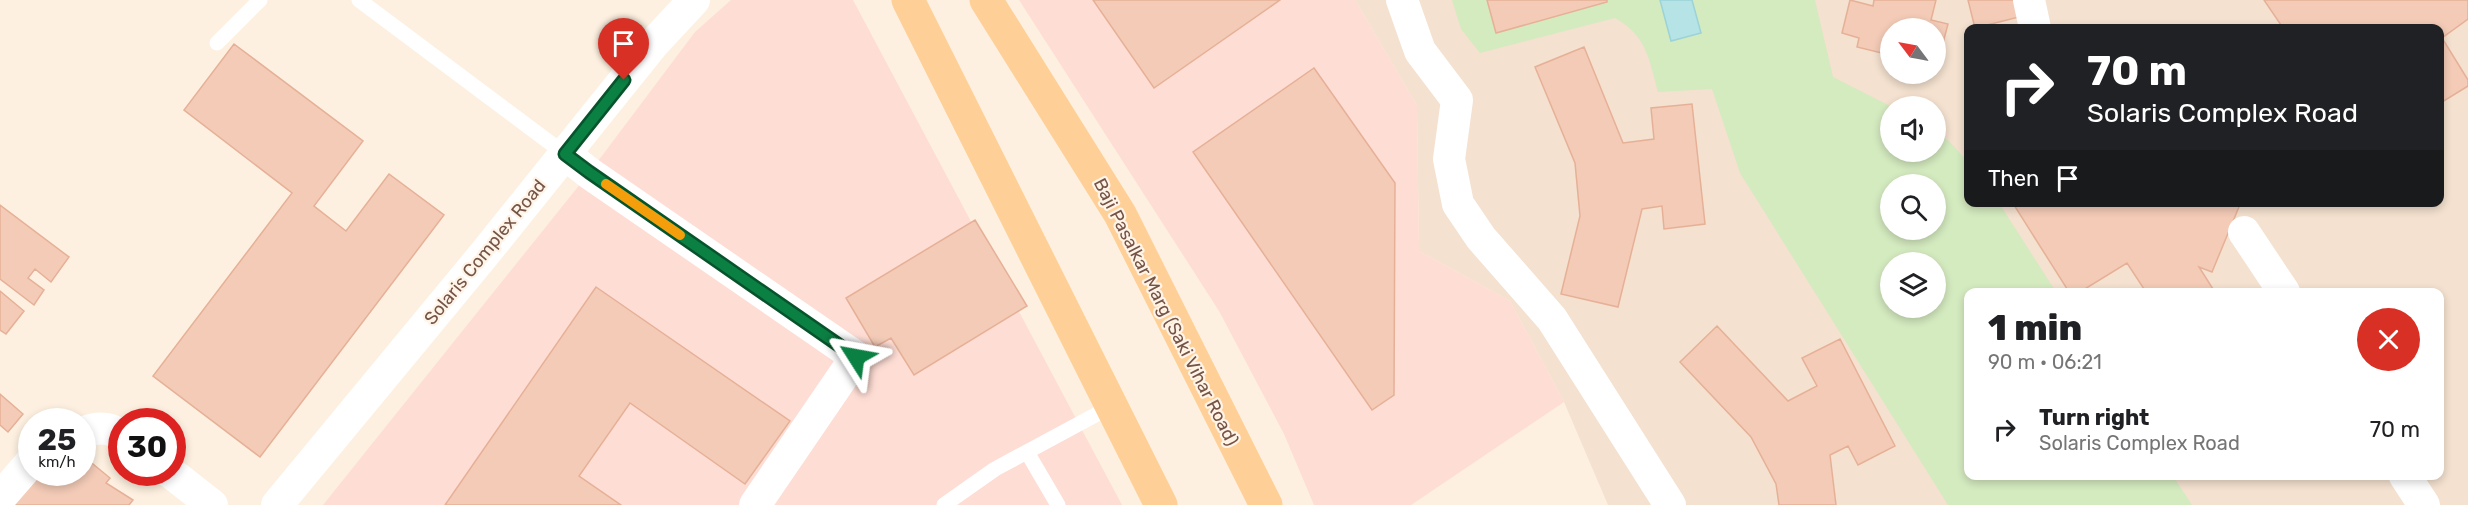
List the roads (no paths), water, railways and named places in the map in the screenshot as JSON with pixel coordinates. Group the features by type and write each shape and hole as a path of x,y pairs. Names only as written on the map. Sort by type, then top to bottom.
{"main road":[{"path":"908,0 1161,505"},
{"name":"Baji Pasalkar Marg (Saki Vihar Road)","path":"986,0 1120,214 1266,505"}],"street":[{"name":"Solaris Complex Road","path":"277,505 654,44 694,0"},
{"path":"1402,0 1420,51 1457,100 1449,159 1458,204 1481,238 1552,319 1670,505"},
{"path":"2029,0 2034,24"},
{"path":"565,154 856,357 755,505"},
{"path":"2244,232 2281,288"},
{"path":"0,498 18,477"},
{"path":"2408,480 2424,505"},
{"path":"186,485 212,505"}],"lane":[{"path":"217,43 260,0"},
{"path":"358,0 565,154"},
{"path":"944,505 995,469 1112,406"},
{"path":"1027,452 1058,505"}],"water":[{"path":"1660,0 1692,0 1701,33 1671,41"}]}
